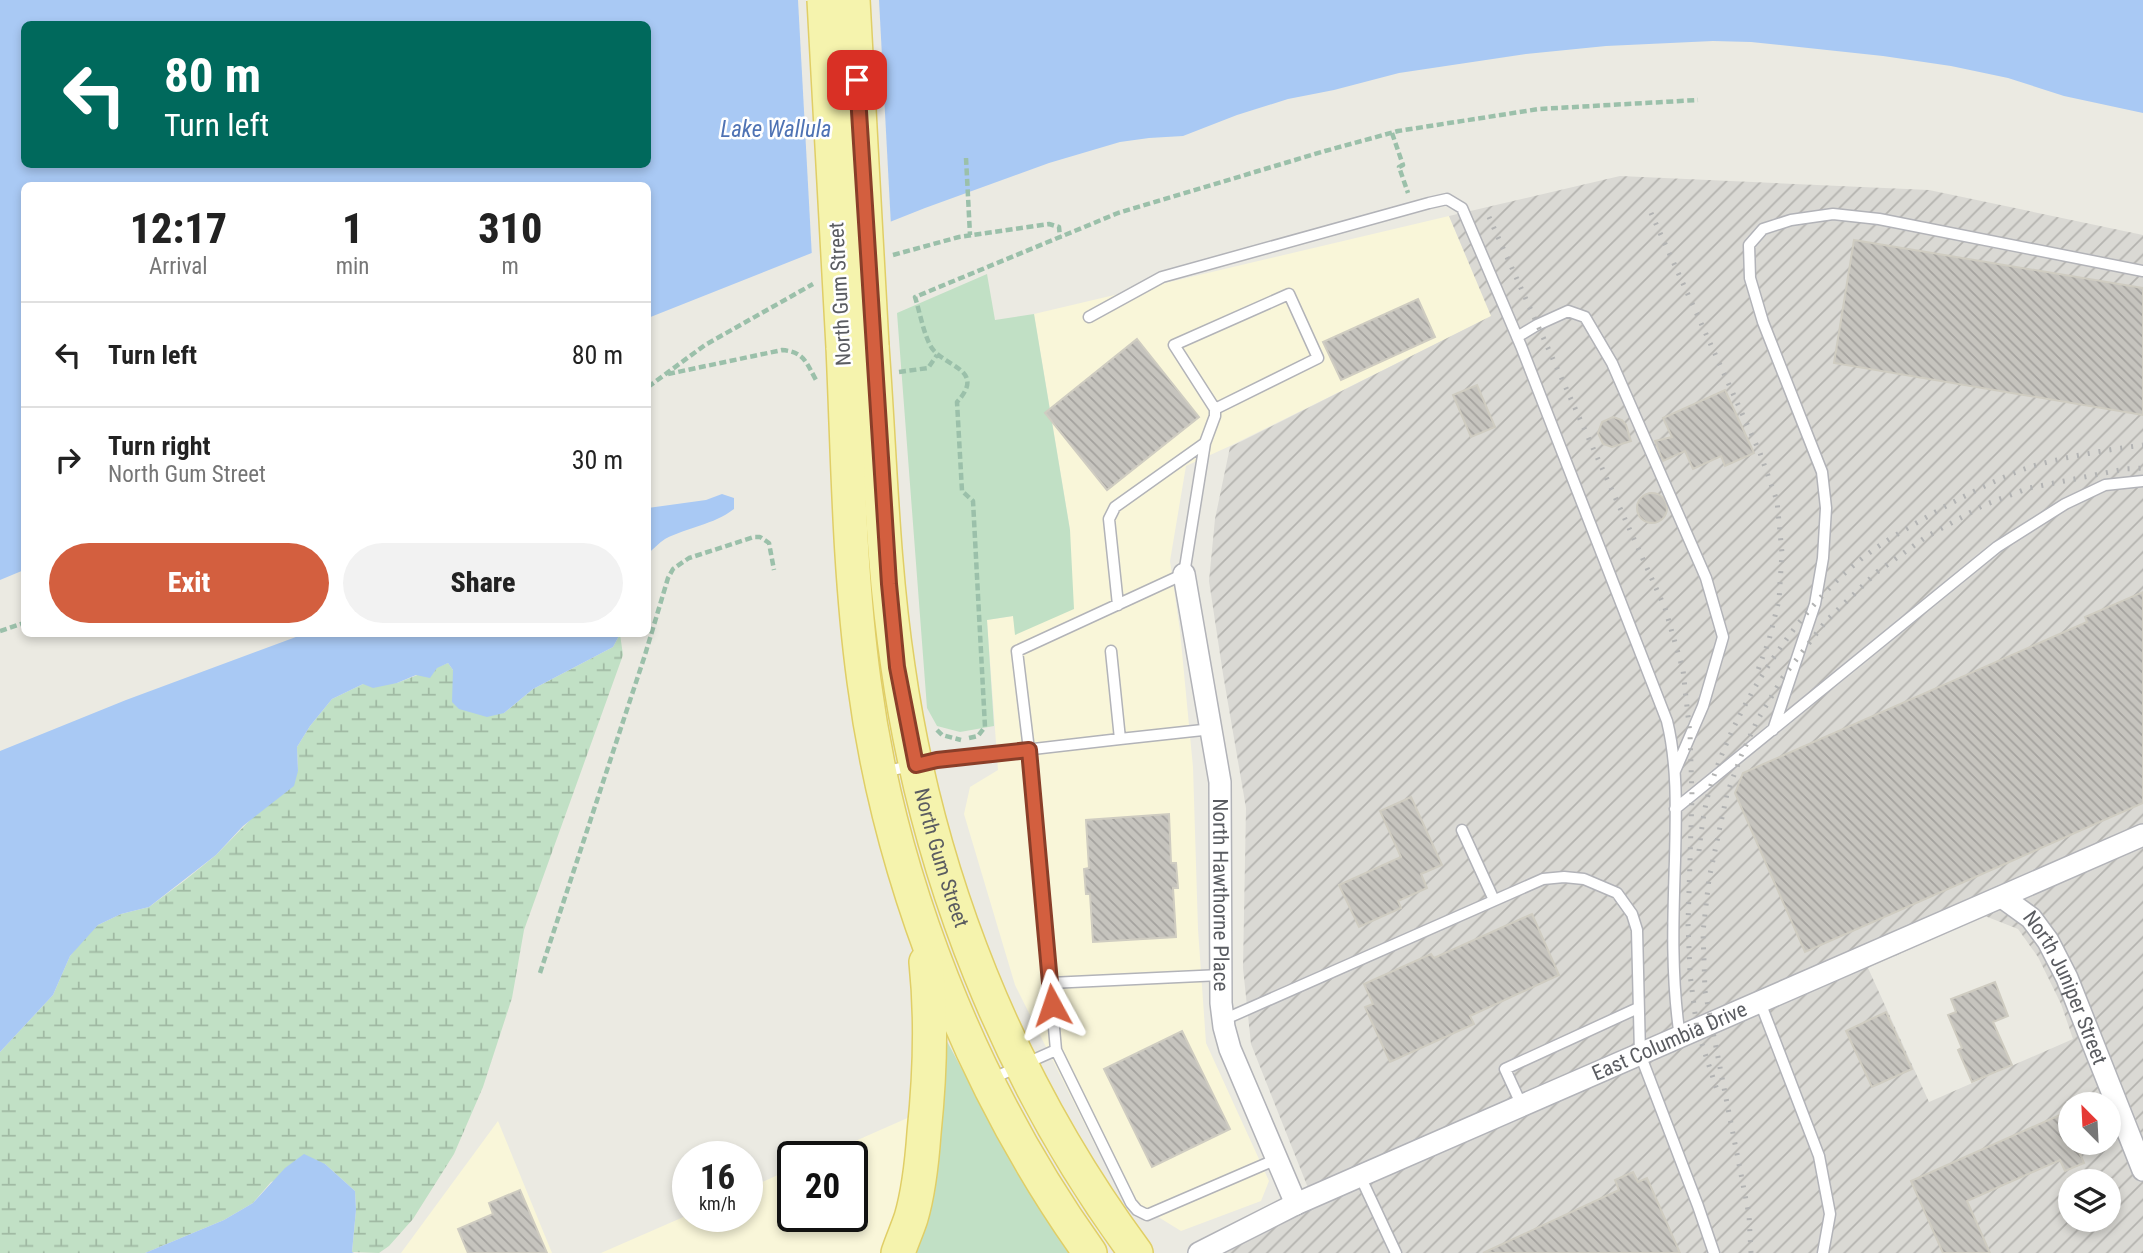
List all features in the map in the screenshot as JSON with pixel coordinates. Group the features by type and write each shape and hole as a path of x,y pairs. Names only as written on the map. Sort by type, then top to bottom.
{"main road":[{"name":"North Gum Street","path":"824,0 858,346 885,544 897,667 930,824 954,904 982,980 1021,1066 1087,1184 1136,1253"},
{"name":"North Gum Street","path":"853,0 858,346 857,622 864,684 897,841 922,922 951,998 988,1080 1043,1181 1090,1253"},
{"path":"898,1253 911,1217 922,1160 929,1088 929,994 922,922"}],"street":[{"name":"North Hawthorne Place","path":"1184,574 1219,769 1223,1020 1226,1037 1296,1204"},
{"name":"East Columbia Drive","path":"1199,1253 1296,1204 2143,835"},
{"name":"North Juniper Street","path":"2002,897 2031,918 2048,941 2067,978 2143,1170"}],"lane":[{"path":"1089,317 1162,277 1447,199 1462,208 1517,337 1671,735 1675,809 1673,929 1679,1037"},
{"path":"1773,730 1815,604 1823,558 1826,508 1822,472 1763,322 1753,289 1749,246 1763,229 1791,220 1833,214 1879,219 2143,271"},
{"path":"1215,409 1318,358 1289,294 1174,345 1215,409 1205,443 1184,574 1017,651 1029,750 1056,1050 1131,1203 1147,1215 1277,1159"},
{"path":"1517,337 1568,311 1585,317 1612,363 1706,578 1723,637 1703,706 1674,773"},
{"path":"1118,604 1109,519 1115,507 1205,443"},
{"path":"1675,809 1997,547 2065,504 2105,485 2143,475"},
{"path":"2105,485 2143,481"},
{"path":"1111,651 1120,740"},
{"path":"881,773 937,760 1212,729"},
{"path":"1462,830 1494,900"},
{"path":"1223,1020 1543,879 1584,879 1617,893 1632,914 1637,930 1640,1054 1714,1253"},
{"path":"1050,983 1222,975"},
{"path":"1760,1002 1819,1156 1830,1214 1823,1253"},
{"path":"1522,1105 1505,1069 1638,1008"},
{"path":"988,1080 1056,1050"},
{"path":"1360,1176 1396,1253"}],"path":[{"path":"932,726 942,735 961,740 978,736 985,727 973,501 962,491 957,402 967,390 967,384 959,368 937,355 930,345 915,297 1130,210 1325,150 1392,133 1539,109 1698,100"},
{"path":"1392,133 1403,165 1399,167 1407,188"},
{"path":"966,158 970,235"},
{"path":"666,374 782,349 797,351 818,382"},
{"path":"895,372 928,368 937,355"},
{"path":"651,634 667,578 689,558 761,537 769,543 774,570"},
{"path":"0,631 21,624"},
{"path":"540,973 650,637"}],"shaded area":[{"path":"1620,176 1929,190 2143,235 2143,1253 1200,1253 1312,1198 1251,1044 1243,968 1246,808 1209,581 1215,519 1230,447 1491,316 1449,216","holes":["1985,916 2018,929 2038,957 2061,1004 2073,1039 1929,1102 1868,968"]},
{"path":"1449,216 1492,316 1186,466 1170,561 1180,631 1193,767 1198,929 1206,1043 1269,1181 1261,1201 1181,1231 1142,1207 1096,1147 1015,985 964,814 970,787 998,770 987,620 1013,616 1016,634 1070,530 1034,314"},
{"path":"912,1116 910,1163 884,1253 601,1253 672,1222 672,1232 763,1232 763,1182 777,1175 777,1232 868,1232 868,1141 855,1141"},
{"path":"498,1121 552,1253 401,1253"}],"green space":[{"path":"987,274 995,320 1034,314 1070,530 1074,609 1015,635 1013,616 987,620 994,726 960,732 937,726 927,708 897,313"},
{"path":"620,637 623,655 524,930 512,998 483,1087 454,1154 413,1219 389,1246 379,1253 352,1252 355,1191 325,1164 271,1182 253,1203 224,1220 145,1253 0,1253 0,1052 53,995 70,956 84,938 98,925 121,914 149,907 216,855 298,771 297,747 332,699 363,684 397,683 448,663 504,713 533,689 613,647"},
{"path":"943,1034 998,1136 1070,1253 903,1253"}],"water":[{"name":"Lake Wallula","path":"0,0 2143,0 2143,113 2064,96 2008,78 1951,66 1751,42 1606,46 1526,54 1399,73 1288,99 1183,136 1120,142 1049,163 925,208 651,317 651,182 21,182 21,571 0,580"},
{"path":"722,494 734,498 734,509 718,519 665,539 651,551 651,508 706,500"},
{"path":"296,637 618,637 613,647 533,689 504,713 487,717 459,709 452,702 453,670 448,663 437,668 430,678 416,675 397,683 373,688 363,684 332,699 297,747 298,771 294,786 243,826 216,855 149,907 121,914 98,925 70,956 53,995 0,1052 0,751 126,700"},
{"path":"304,1154 325,1164 355,1191 354,1253 145,1253 224,1220 253,1203 285,1168"}],"pier":[{"path":"798,0 879,0 891,226 812,258"}],"building":[{"path":"1854,240 2143,288 2143,415 1834,363"},
{"path":"1418,299 1435,337 1341,380 1323,342"},
{"path":"1137,339 1199,417 1107,490 1045,413"},
{"path":"1477,385 1495,427 1471,437 1453,395"},
{"path":"1725,390 1754,453 1725,466 1721,456 1693,469 1685,451 1663,461 1655,441 1672,437 1663,418"},
{"path":"1613,417 1622,420 1626,425 1631,441 1612,447 1603,444 1598,433 1602,422"},
{"path":"1652,493 1663,497 1667,508 1663,519 1652,523 1641,519 1637,508 1641,497"},
{"path":"2143,592 2143,803 1805,952 1735,793 1743,773 2087,622 2085,617"},
{"path":"1411,797 1442,865 1421,874 1427,888 1398,901 1401,908 1359,927 1339,885 1401,857 1380,811"},
{"path":"1169,814 1171,863 1176,863 1178,888 1173,888 1176,937 1093,942 1090,894 1086,894 1084,869 1089,868 1086,820"},
{"path":"1532,914 1559,975 1470,1016 1474,1024 1390,1062 1365,1007 1373,1004 1364,984 1431,954 1434,958"},
{"path":"1995,982 2008,1016 1993,1022 2012,1065 1972,1082 1958,1050 1962,1048 1948,1015 1956,1012 1951,999"},
{"path":"1886,1012 1912,1069 1872,1087 1846,1031"},
{"path":"1182,1031 1230,1129 1152,1167 1104,1069"},
{"path":"2058,1116 2058,1155 2080,1155 2084,1163 2064,1169 2060,1160 1967,1201 1990,1253 1943,1253 1911,1181"},
{"path":"1633,1172 1638,1182 1647,1178 1680,1253 1483,1253 1619,1190 1615,1180"},
{"path":"520,1190 547,1253 468,1253 458,1229 493,1214 489,1203"}],"railway":[{"path":"1651,213 1760,453 1777,501 1782,553 1779,600 1758,670"},
{"path":"1489,217 1665,608 1683,670 1690,734 1692,796 1688,924 1690,974 1697,1029 1717,1090"},
{"path":"1699,851 1706,805 1717,767 1747,701 1788,637 1835,582 1891,538 2000,479 2047,462 2143,445"},
{"path":"1751,1253 1749,1215 1705,991 1703,932 1709,879 1727,794 1757,721 1783,677 1826,621 1877,572 1926,537 1984,505 2029,488 2125,469 2143,468"}],"route":[{"path":"857,80 885,544 897,667 916,765 937,760 1029,750 1052,1005"}]}
